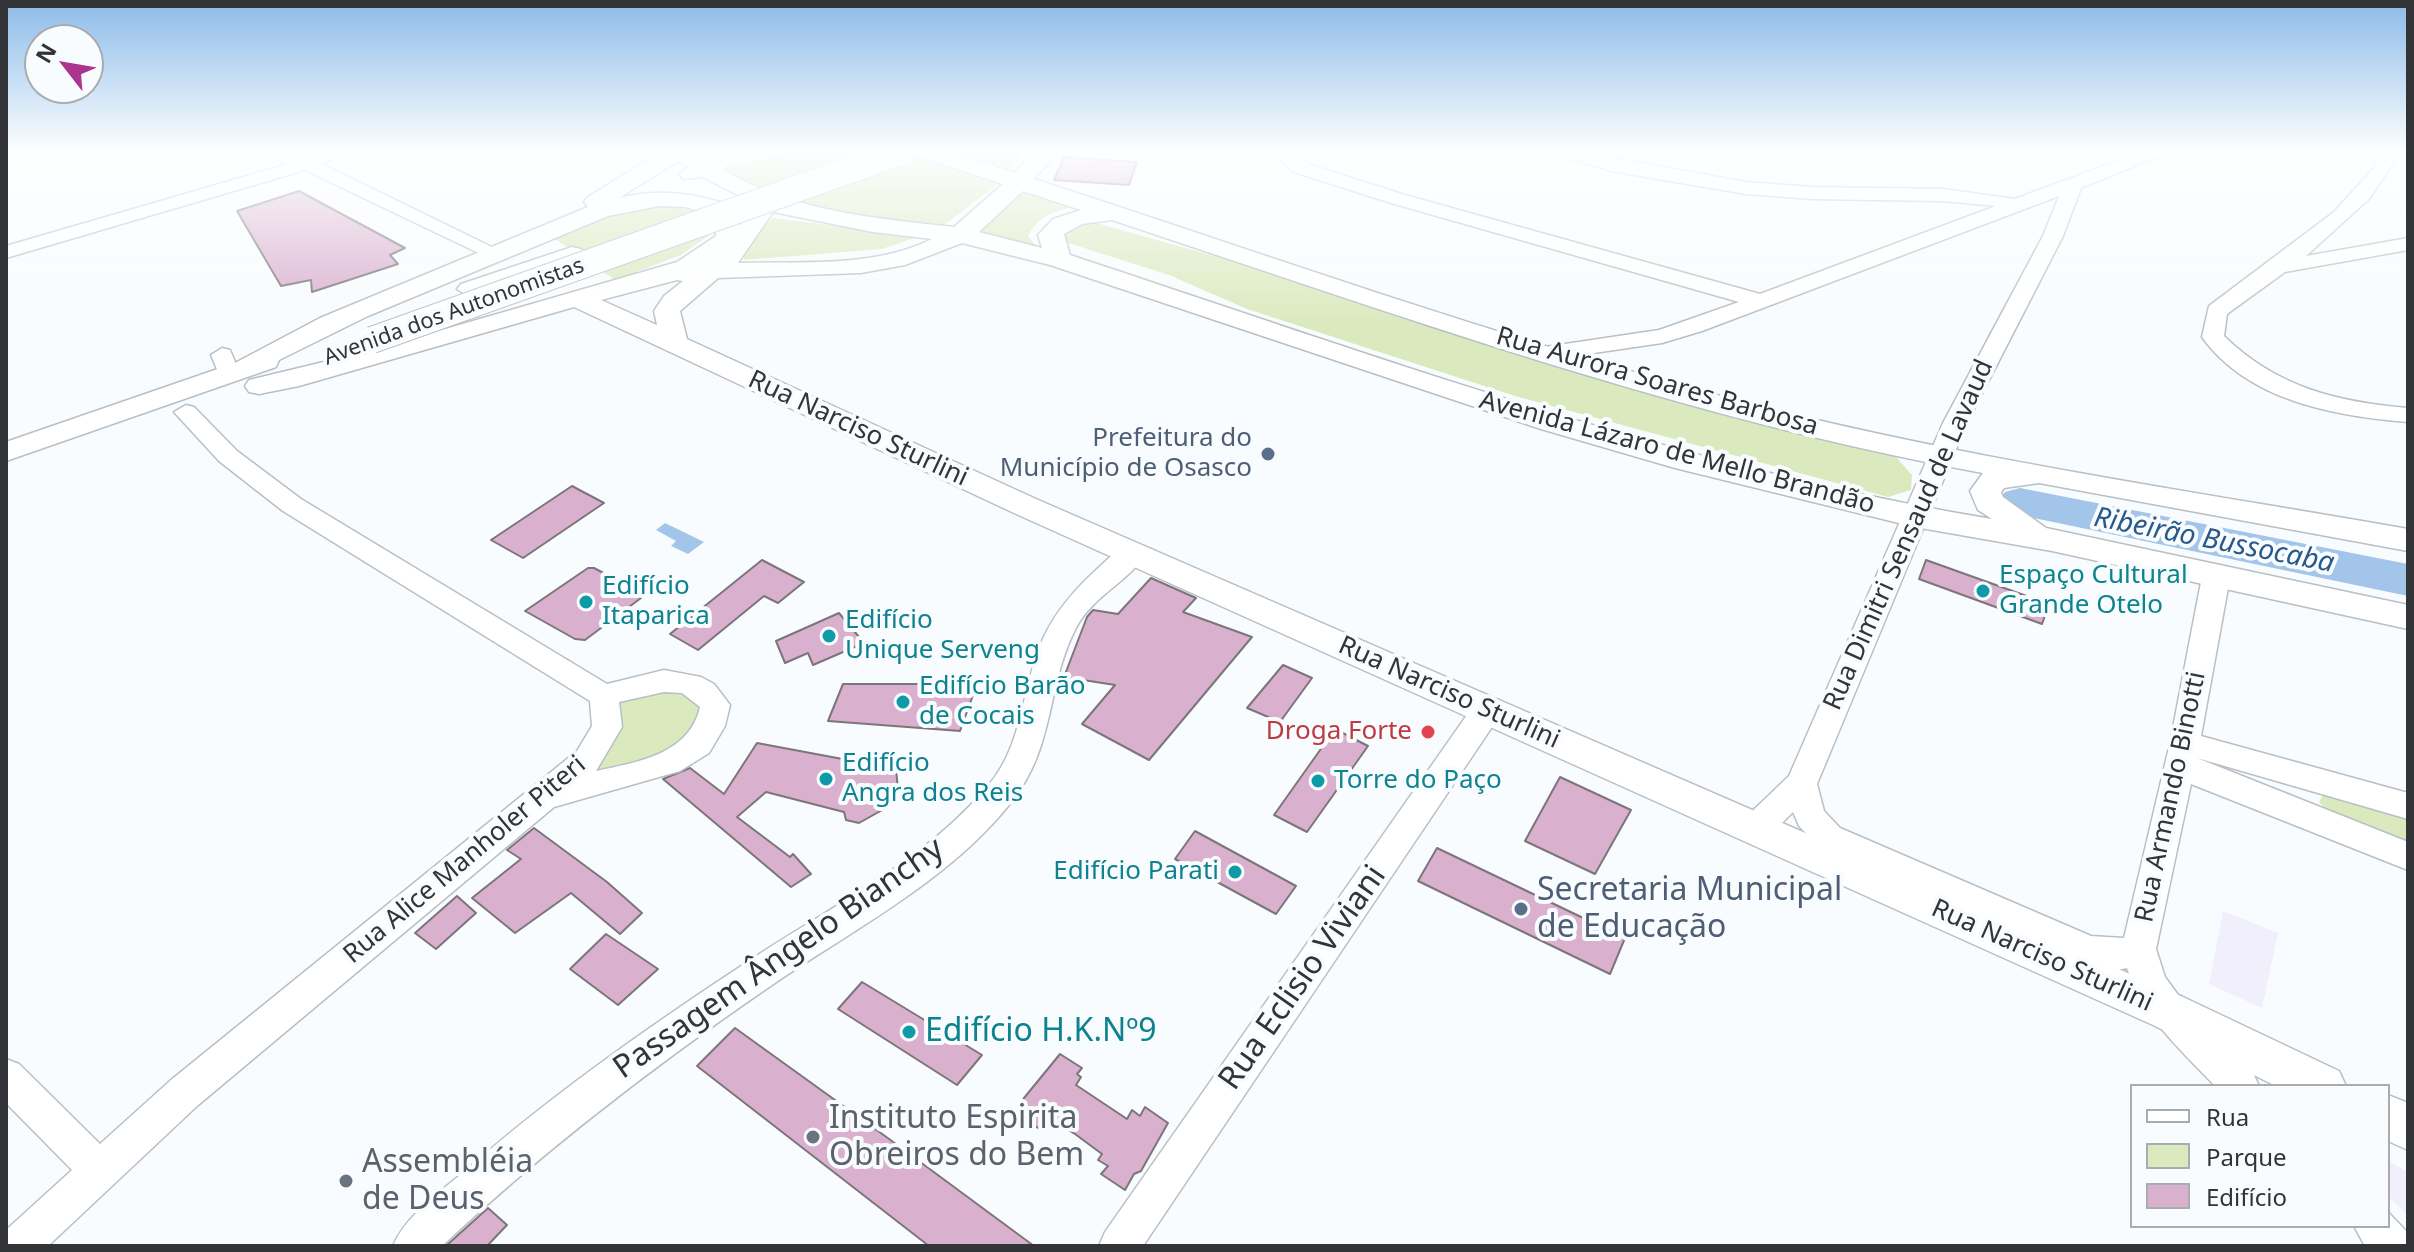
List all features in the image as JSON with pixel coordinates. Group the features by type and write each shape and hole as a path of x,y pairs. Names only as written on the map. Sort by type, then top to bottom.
{"main road":[{"path":"538,237 583,209"},
{"path":"238,371 315,328 606,209"},
{"path":"367,333 700,209"},
{"path":"664,277 718,249 729,237 730,227 725,211 721,209"},
{"name":"Avenida dos Autonomistas","path":"6,452 68,422 367,333 731,209"},
{"path":"675,344 667,311 688,287 747,240 764,209"},
{"name":"Avenida Lázaro de Mello Brandão","path":"791,209 820,217 960,235 1059,260 1551,423 1686,461 1915,517 2052,540 2408,617"},
{"path":"238,371 349,366 576,298 664,277 709,270 858,266 931,249 960,235 987,209"},
{"name":"Rua Aurora Soares Barbosa","path":"1098,209 1546,353 1720,405 1941,456 2408,540"},
{"path":"1059,260 1050,235 1056,227 1085,216 1111,214"},
{"name":"Rua Narciso Sturlini","path":"576,298 1025,506 2168,1011 2319,1084"},
{"name":"Avenida dos Autonomistas","path":"6,475 186,412 238,371"},
{"path":"2048,476 1995,479 1985,491 1989,503 2005,515 2052,540"},
{"path":"2390,1118 2408,1127"}],"street":[{"path":"6,252 152,209"},
{"path":"402,209 498,255"},
{"path":"1435,209 1764,302"},
{"path":"1546,353 1662,336 1764,302 2012,209"},
{"path":"2026,209 2053,236"},
{"name":"Rua Dimitri Sensaud de Lavaud","path":"1754,829 1801,784 1955,423 2053,236 2063,209"},
{"path":"2345,209 2282,267 2217,311 2213,337 2247,371 2295,394 2348,411 2408,415"},
{"path":"6,228 28,246"},
{"path":"2282,267 2408,244"},
{"path":"186,412 228,456 292,505 604,696 670,679 703,687 715,705 710,728 697,747 670,762 546,796"},
{"name":"Passagem Ângelo Bianchy","path":"413,1246 465,1196 606,1080 783,957 838,926 882,894 997,798 1024,762 1037,724 1050,658 1064,625 1084,598 1134,552"},
{"name":"Rua Armando Binotti","path":"2216,577 2183,755 2139,949 2150,984 2168,1011 2238,1084"},
{"name":"Rua Alice Manholer Piteri","path":"18,1246 184,1093 588,760 607,727 604,696"},
{"name":"Rua Eclisio Viviani","path":"1119,1246 1487,710"},
{"path":"2183,755 2304,777 2408,806"},
{"path":"2183,755 2304,815 2408,856"},
{"path":"2304,777 2304,815"},
{"name":"Rua Narciso Sturlini","path":"1801,784 1810,817 1829,837 2088,951 2117,955 2139,949"},
{"path":"6,1077 99,1170"},
{"path":"2376,1228 2393,1246"}],"shaded area":[{"path":"2223,911 2278,933 2262,1008 2209,984"},
{"path":"2390,1162 2408,1172 2408,1216 2390,1198"}],"green space":[{"path":"618,209 687,209 712,215 714,232 681,255 615,280 552,237"},
{"path":"815,209 965,209 944,225"},
{"path":"994,209 1064,209 1042,219 1028,236 1038,248 975,229"},
{"path":"772,218 920,236 882,249 744,260 743,252"},
{"path":"1085,220 1254,267 1625,387 1896,457 1912,475 1911,490 1888,497 1515,396 1247,309 1169,275 1059,240"},
{"path":"649,689 694,693 707,708 668,757 580,776 606,751 615,733 615,696"},
{"path":"2324,793 2408,816 2408,842 2327,810 2319,802"}],"water":[{"path":"665,523 704,542 688,554 671,546 676,541 656,530"}],"building":[{"path":"333,209 405,248 390,255 398,264 312,292 311,280 281,286 237,211"},
{"path":"572,486 604,503 523,558 491,540"},
{"path":"762,560 804,582 778,603 764,596 698,650 670,634"},
{"name":"Espaço Cultural Grande Otelo","path":"1926,560 2049,604 2042,624 1919,579"},
{"name":"Edifício Itaparica","path":"588,568 594,568 645,595 585,640 575,639 525,611"},
{"path":"1151,578 1196,598 1183,612 1252,637 1149,760 1082,724 1115,685 1064,677 1087,617 1093,610 1118,614"},
{"name":"Edifício Unique Serveng","path":"839,613 864,643 813,665 808,653 785,663 776,641"},
{"path":"1283,665 1312,678 1280,722 1247,708"},
{"name":"Edifício Barão de Cocais","path":"843,684 977,684 960,731 828,721"},
{"name":"Torre do Paço","path":"1335,729 1368,746 1307,832 1274,815"},
{"path":"757,743 896,769 898,789 884,809 859,823 846,820 844,812 766,792 737,817 790,857 793,854 811,874 791,887 663,779 690,768 724,794"},
{"path":"1560,777 1631,810 1595,874 1525,841"},
{"path":"534,828 607,882 642,913 620,934 571,893 515,933 472,898 521,859 507,850"},
{"name":"Edifício Parati","path":"1195,831 1296,886 1276,914 1175,859"},
{"name":"Secretaria Municipal de Educação","path":"1437,848 1625,938 1610,974 1418,881"},
{"path":"457,896 476,913 436,949 415,933"},
{"path":"606,934 658,969 618,1005 570,969"},
{"name":"Edifício H.K.Nº9","path":"862,982 982,1055 957,1085 838,1009"},
{"name":"Instituto Espirita Obreiros do Bem","path":"735,1028 1034,1246 929,1246 697,1066"},
{"path":"1060,1054 1082,1068 1077,1074 1081,1077 1076,1085 1127,1119 1132,1110 1140,1116 1145,1107 1168,1123 1141,1171 1134,1174 1125,1190 1101,1174 1108,1166 1098,1160 1102,1154 1075,1134 1055,1122 1051,1127 1042,1122 1038,1128 1017,1114 1024,1098"},
{"path":"488,1208 507,1225 487,1246 447,1245"}],"waterway":[{"name":"Ribeirão Bussocaba","path":"2020,502 2408,580"}],"place":[{"name":"Prefeitura do Município de Osasco","path":"1268,454"},
{"name":"Espaço Cultural Grande Otelo","path":"1983,591"},
{"name":"Edifício Itaparica","path":"586,602"},
{"name":"Edifício Unique Serveng","path":"829,636"},
{"name":"Edifício Barão de Cocais","path":"903,702"},
{"name":"Droga Forte","path":"1428,732"},
{"name":"Edifício Angra dos Reis","path":"826,779"},
{"name":"Torre do Paço","path":"1318,781"},
{"name":"Edifício Parati","path":"1235,872"},
{"name":"Secretaria Municipal de Educação","path":"1521,909"},
{"name":"Edifício H.K.Nº9","path":"909,1032"},
{"name":"Instituto Espirita Obreiros do Bem","path":"813,1137"},
{"name":"Assembléia de Deus","path":"346,1181"}]}
